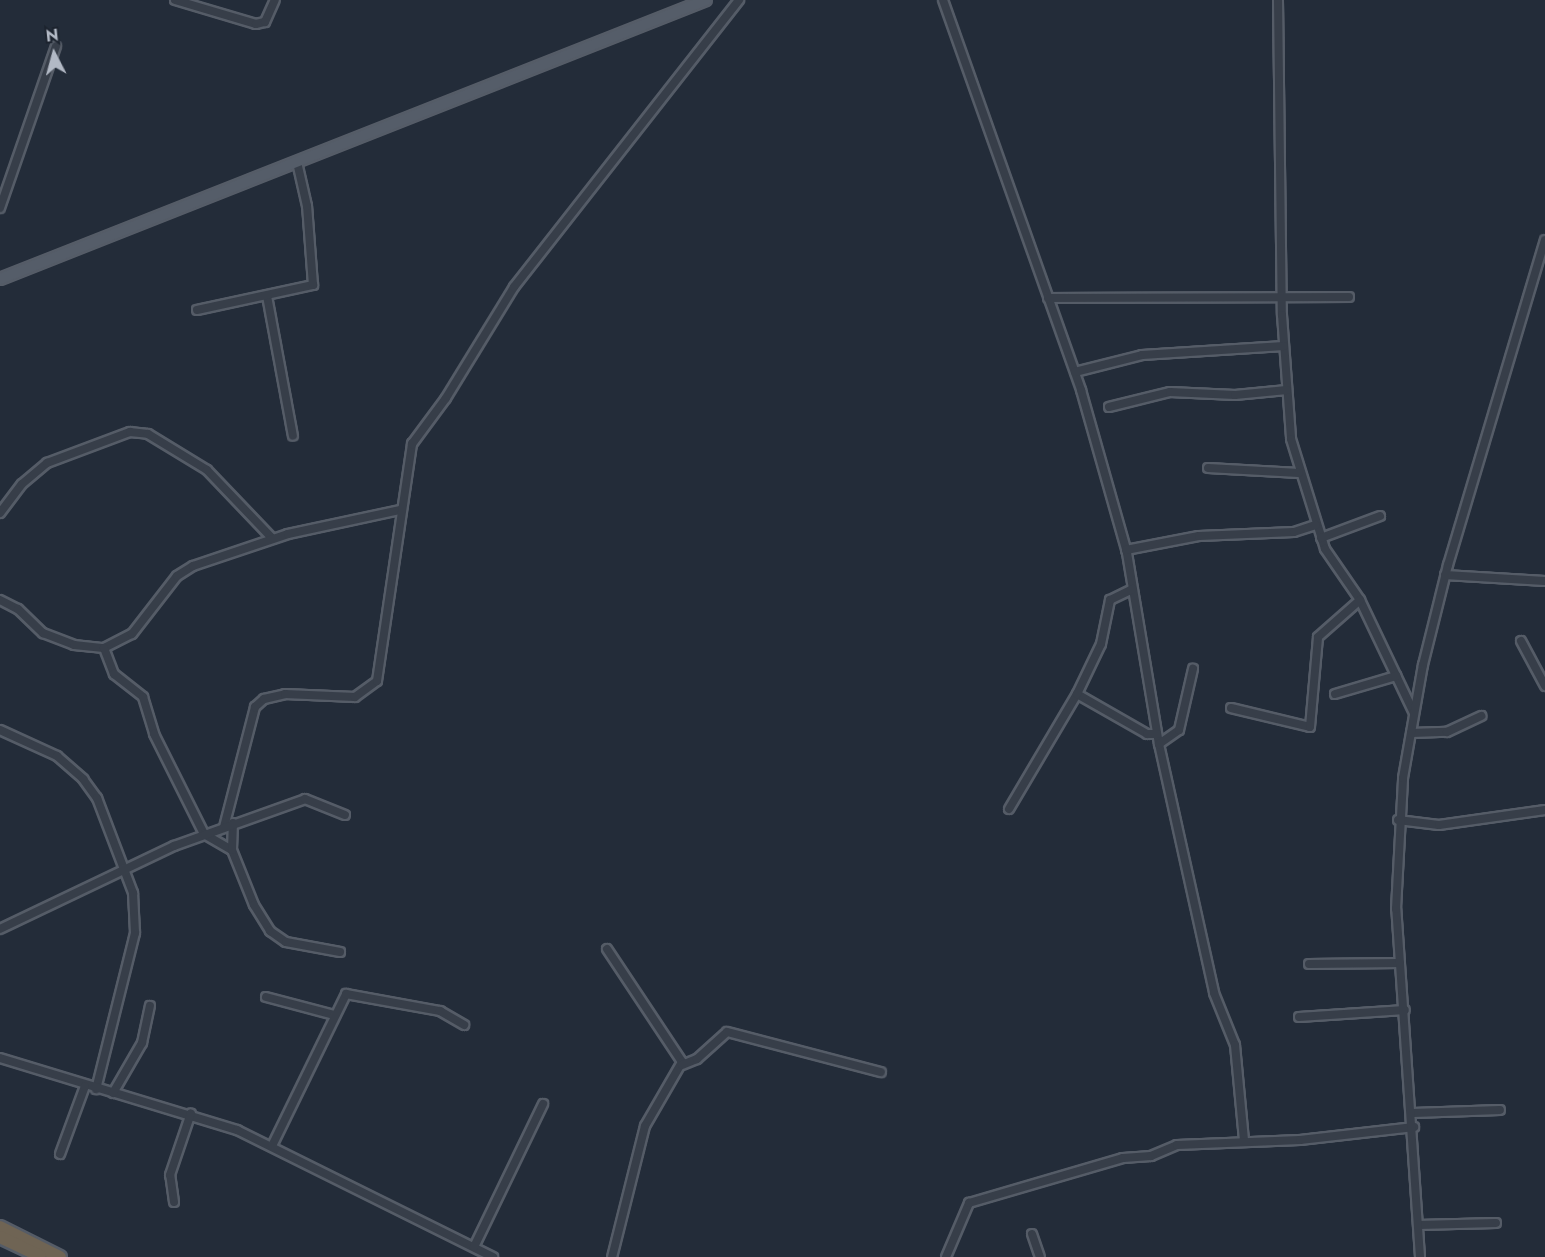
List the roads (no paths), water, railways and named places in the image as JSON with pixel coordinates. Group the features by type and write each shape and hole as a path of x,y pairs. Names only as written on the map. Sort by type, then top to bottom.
{"highway":[{"path":"0,1227 60,1257"},
{"path":"0,1237 42,1257"}],"main road":[{"path":"0,279 706,0"}],"street":[{"path":"175,0 256,24 265,22 275,0"},
{"path":"224,827 255,707 264,699 285,694 355,697 377,681 400,510 412,444 446,398 514,287 739,0"},
{"path":"943,0 1075,372 1126,550 1159,744 1214,993 1235,1045 1244,1140"},
{"path":"1278,0 1281,296 1287,390 1299,473 1321,538 1360,600 1414,714"},
{"path":"0,208 56,46"},
{"path":"197,310 307,288 315,279 297,162"},
{"path":"1420,1257 1414,1127 1396,909 1398,820 1414,714 1445,575 1545,240"},
{"path":"267,296 293,436"},
{"path":"1048,298 1349,297"},
{"path":"1075,372 1142,355 1284,346"},
{"path":"1109,407 1170,392 1235,395 1287,390"},
{"path":"0,513 22,484 47,463 130,432 148,434 207,470 273,539"},
{"path":"1209,468 1299,473"},
{"path":"0,600 18,609 43,633 74,645 105,648 132,634 177,576 224,554 273,539 400,510"},
{"path":"1321,538 1380,516"},
{"path":"1126,550 1199,536 1294,532 1316,525"},
{"path":"1445,575 1545,581"},
{"path":"1008,809 1077,694 1101,644 1110,600 1133,589"},
{"path":"1231,708 1310,728 1318,637 1360,600"},
{"path":"1521,641 1545,686"},
{"path":"105,648 114,674 143,697 154,734 204,834 232,850"},
{"path":"1159,744 1179,730 1193,669"},
{"path":"1335,694 1396,676"},
{"path":"1077,694 1147,734 1158,734"},
{"path":"1411,733 1447,732 1481,716"},
{"path":"0,730 57,756 83,779 97,798 133,892 135,933 96,1089"},
{"path":"0,928 204,834 305,799 345,815"},
{"path":"1398,820 1439,825 1545,810"},
{"path":"233,823 232,850 254,905 275,937 340,952"},
{"path":"607,949 682,1055 682,1065 645,1126 612,1257"},
{"path":"1309,964 1400,963"},
{"path":"273,1144 346,994 353,993 440,1011 464,1025"},
{"path":"266,997 334,1015"},
{"path":"112,1093 142,1043 150,1006"},
{"path":"1299,1017 1405,1010"},
{"path":"682,1065 697,1059 726,1032 881,1072"},
{"path":"0,1058 85,1086 191,1113 273,1144 488,1256"},
{"path":"60,1154 85,1086"},
{"path":"474,1247 543,1104"},
{"path":"1413,1113 1500,1110"},
{"path":"174,1202 170,1175 191,1113"},
{"path":"946,1257 972,1201 1177,1145 1244,1140 1300,1140 1414,1127"},
{"path":"1418,1225 1496,1223"},
{"path":"1032,1234 1040,1257"}]}
